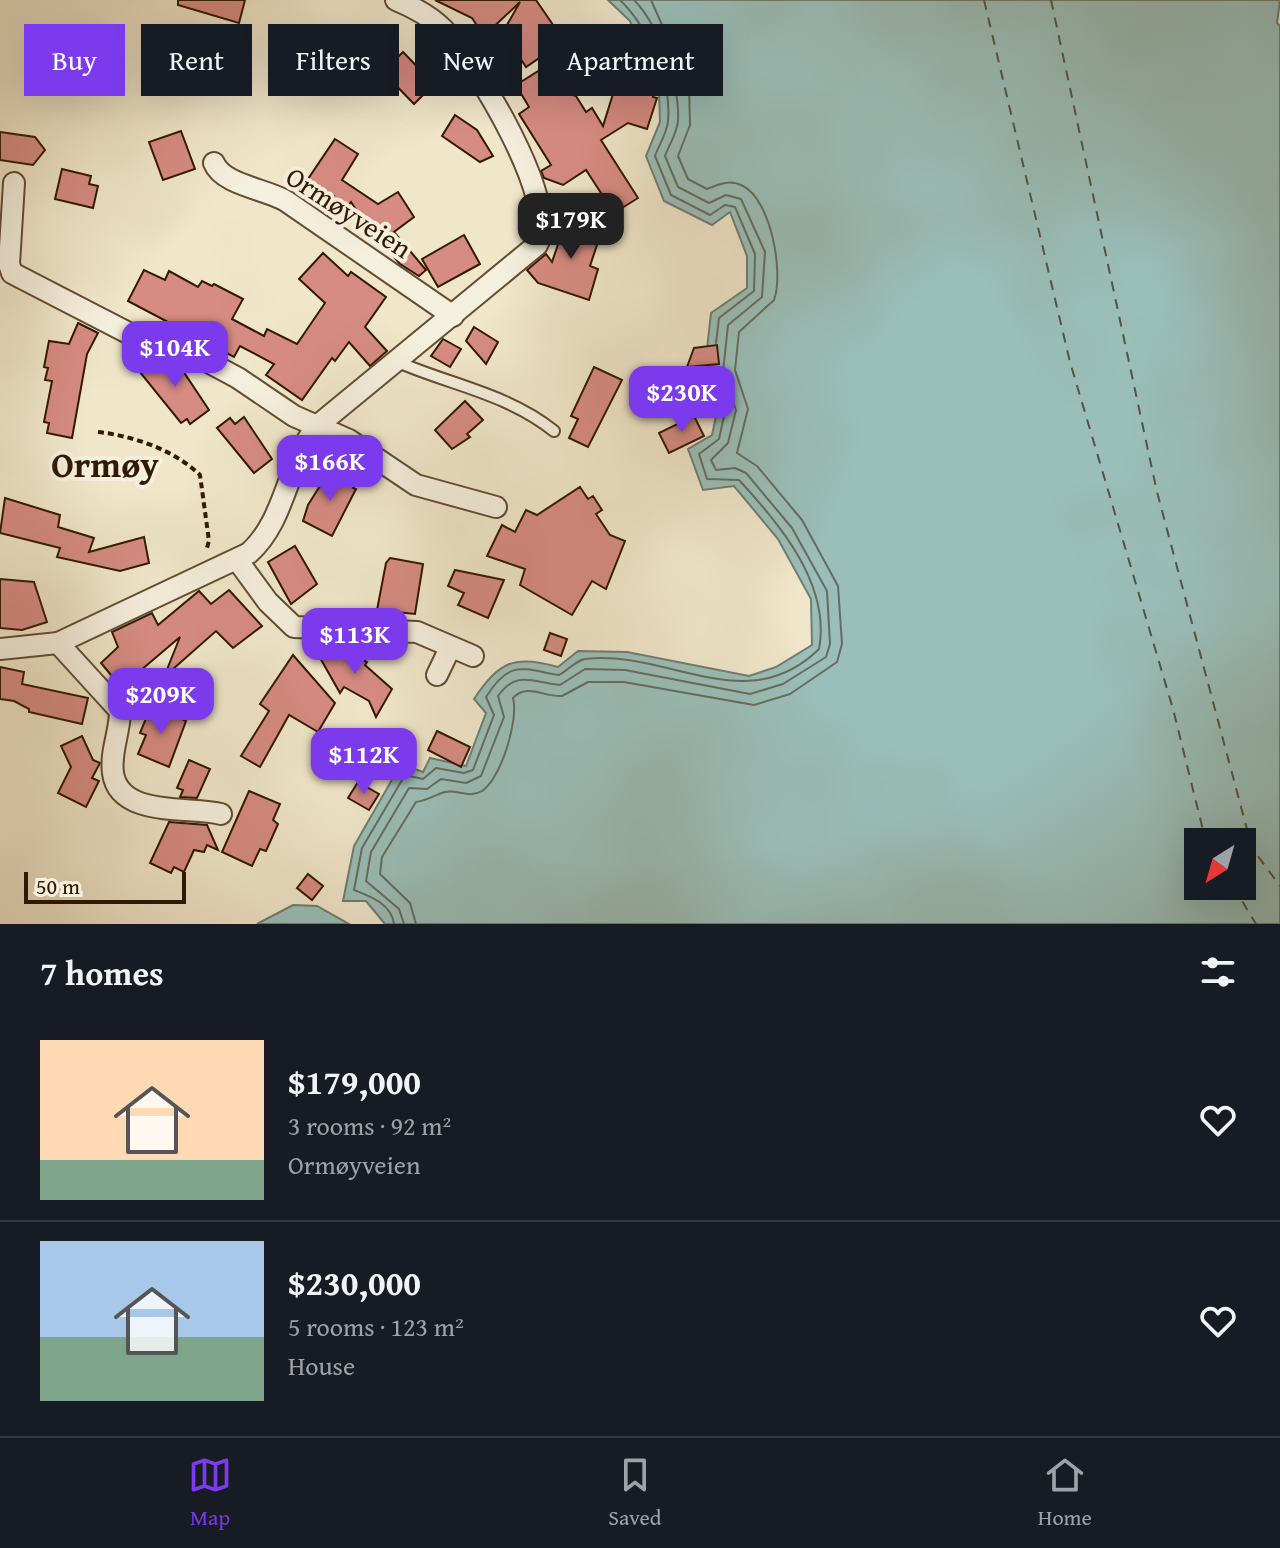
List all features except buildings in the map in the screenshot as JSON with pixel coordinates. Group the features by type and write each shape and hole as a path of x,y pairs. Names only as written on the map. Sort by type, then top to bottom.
{"street":[{"path":"0,649 58,643 238,561 268,534 302,444 317,426 453,316 482,287 537,245 543,231 543,214 501,112 488,89 442,28 421,12 396,0"},
{"name":"Ormøyveien","path":"214,163 225,177 268,190 286,201 453,316"},
{"path":"14,183 9,246 12,273 138,338 180,347 238,378 294,416 349,440 416,485 496,507"},
{"path":"238,561 268,602 294,627 417,632 473,656"},
{"path":"58,643 120,711 113,771 125,794 144,806 221,814"},
{"path":"437,675 450,648"}],"lane":[{"path":"398,362 490,394 536,416 554,431"}],"path":[{"path":"98,432 117,434 157,448 200,475 209,541 205,560 211,572"}],"water":[{"path":"608,0 1280,0 1277,23 1280,26 1280,924 385,924 366,901 343,901 354,846 401,764 423,772 430,758 466,766 486,713 474,699 491,677 509,664 530,661 558,667 578,651 627,652 749,676 776,667 812,645 811,599 778,539 734,486 703,490 688,449 712,435 718,407 704,375 711,313 747,288 747,256 730,212 712,225 664,201 646,156 660,122 659,96 723,96 723,24 631,24"},
{"path":"293,905 317,906 349,924 257,924"}],"ferry route":[{"path":"984,0 1070,362 1173,709 1203,828"},
{"path":"1051,0 1157,492 1252,848 1280,886"},
{"path":"1241,900 1256,924"}],"district":[{"name":"Ormøy","path":"105,464"}]}
